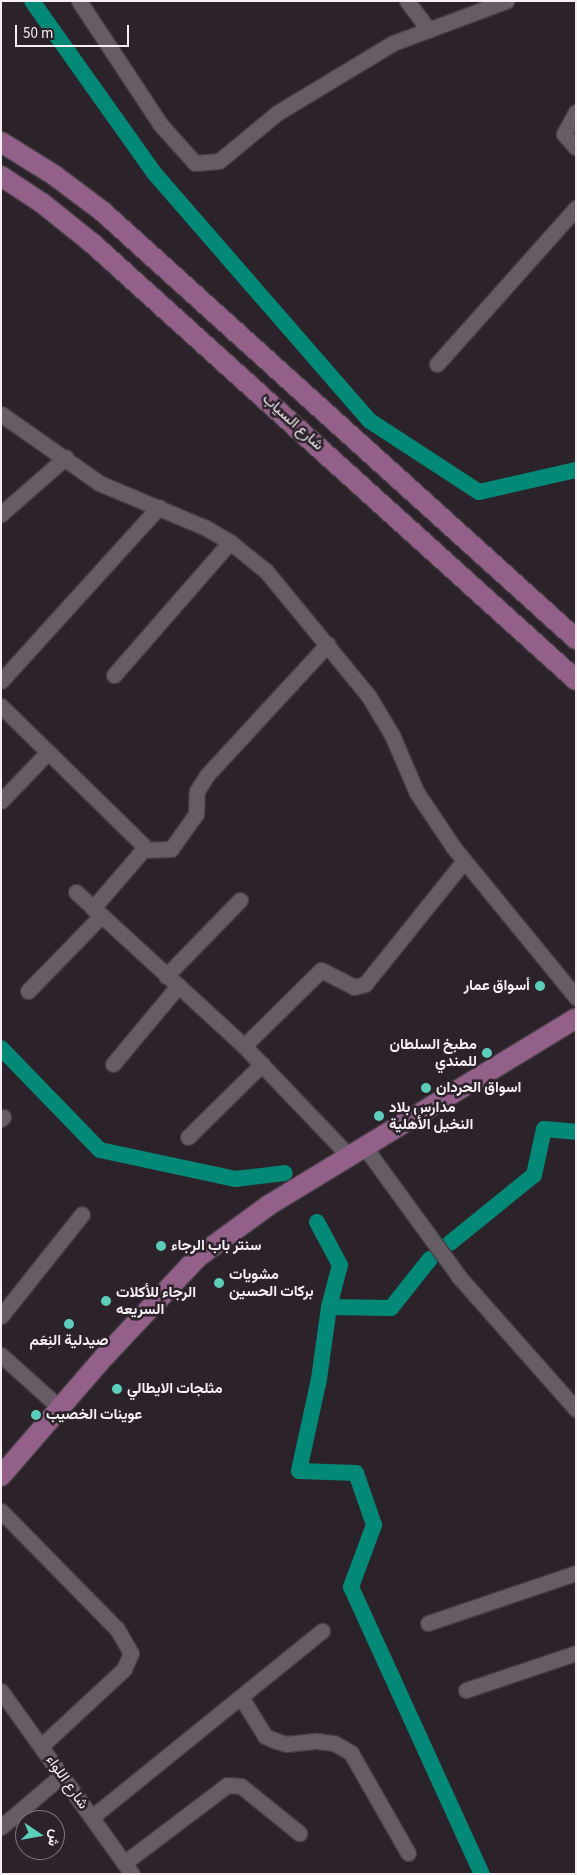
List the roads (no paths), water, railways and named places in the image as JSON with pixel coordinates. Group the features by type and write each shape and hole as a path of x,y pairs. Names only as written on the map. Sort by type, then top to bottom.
{"main road":[{"name":"شارع السياب","path":"1,142 54,175 102,211 576,639"},
{"name":"شارع السياب","path":"1,176 42,203 92,243 576,680"},
{"path":"1,1476 60,1408 198,1257 270,1205 358,1153 576,1018"}],"street":[{"path":"79,1 160,124 195,163 219,161 277,114 393,44 506,1"},
{"path":"407,1 429,30"},
{"path":"576,112 564,134 576,148"},
{"path":"437,364 576,208"},
{"path":"1,414 66,457 99,483 159,507 230,542 266,571 328,644 368,695 392,735 417,793 464,861 576,997"},
{"path":"1,514 66,457"},
{"path":"1,681 159,507"},
{"path":"114,674 230,542"},
{"path":"143,850 171,849 196,814 197,792 207,775 328,644"},
{"path":"1,706 143,845 143,850 97,912 28,991"},
{"path":"1,801 48,752"},
{"path":"244,1046 321,970 354,987 365,984 464,861"},
{"path":"76,892 358,1153 460,1278 576,1409"},
{"path":"113,1064 172,981 240,900"},
{"path":"188,1137 262,1064"},
{"path":"1,1316 82,1214"},
{"path":"1,1355 60,1408"},
{"path":"1,1511 117,1629 131,1652 124,1669 41,1746"},
{"path":"428,1623 576,1573"},
{"path":"92,1817 322,1631"},
{"path":"466,1690 576,1653"},
{"name":"شارع اللواء","path":"1,1691 128,1868"},
{"path":"240,1697 265,1736 286,1744 317,1741 334,1743 351,1753 408,1853"},
{"path":"1,1827 61,1776"},
{"path":"128,1868 227,1785 241,1786 299,1833"}],"waterway":[{"path":"32,1 155,174 370,421 479,492 576,470"},
{"path":"1,1048 100,1150 235,1179 285,1173"},
{"path":"450,1243 534,1175 544,1129 576,1132"},
{"path":"317,1222 340,1265 329,1307 319,1379 299,1471 356,1473 374,1525 351,1587 482,1874"},
{"path":"329,1307 391,1308 430,1259"}],"place":[{"name":"أسواق عمار","path":"540,986"},
{"name":"مطبخ السلطان للمندي","path":"487,1053"},
{"name":"اسواق الحردان","path":"426,1088"},
{"name":"مدارس بلاد النخيل الأهلية","path":"379,1116"},
{"name":"سنتر باب الرجاء","path":"161,1246"},
{"name":"مشويات بركات الحسين","path":"219,1283"},
{"name":"الرجاء للأكلات السريعه","path":"106,1301"},
{"name":"صيدلية النِعَم","path":"69,1324"},
{"name":"مثلجات الايطالي","path":"117,1389"},
{"name":"عوينات الخصيب","path":"36,1415"}]}
